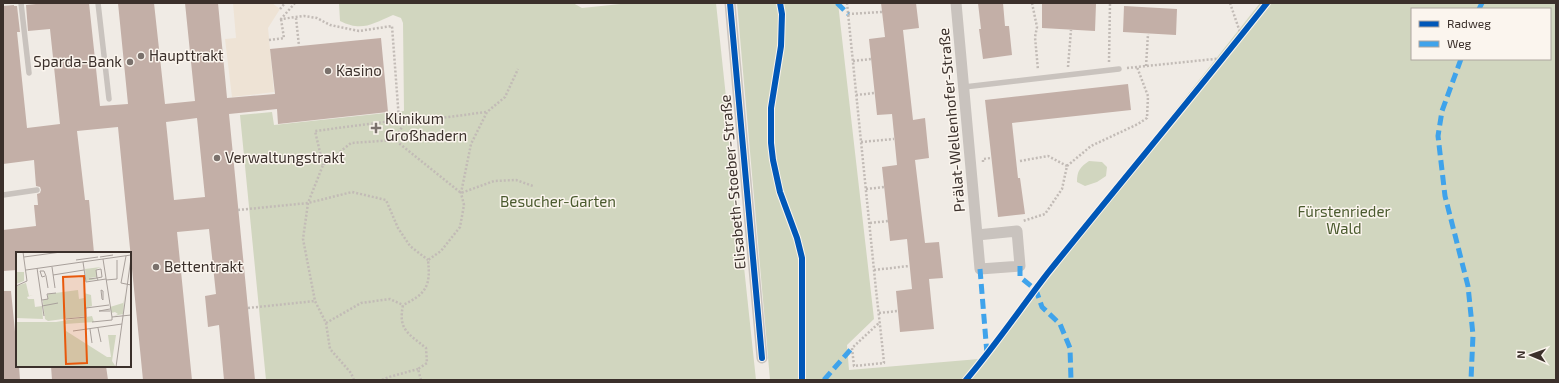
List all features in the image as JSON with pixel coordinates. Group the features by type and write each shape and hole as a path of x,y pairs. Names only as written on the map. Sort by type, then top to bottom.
{"street":[{"name":"Elisabeth-Stoeber-Straße","path":"730,3 762,358"},
{"name":"Prälat-Wellenhofer-Straße","path":"956,3 980,269 1020,266 1017,231 977,235"}],"lane":[{"path":"20,3 29,73"},
{"path":"98,3 110,99"},
{"path":"964,87 1119,69"},
{"path":"3,195 37,190"}],"path":[{"path":"280,9 285,3"},
{"path":"269,40 284,38 281,19 294,3"},
{"path":"847,3 856,95 870,223 874,270 880,322 884,363 854,366 852,348 880,322"},
{"path":"1032,3 1038,27 1035,37 1039,79"},
{"path":"1108,70 1110,3"},
{"path":"1230,3 1242,35"},
{"path":"848,14 882,12"},
{"path":"281,19 304,16 317,18 330,25 359,31 392,26 399,120"},
{"path":"296,18 299,46"},
{"path":"1067,76 1071,30"},
{"path":"1146,66 1148,34"},
{"path":"1119,69 1224,58"},
{"path":"853,61 871,59"},
{"path":"1019,221 1026,221 1045,214 1062,189 1067,166 1090,146 1138,124 1147,118 1148,96 1137,67"},
{"path":"428,260 441,251 460,227 464,205 461,193 471,144 487,112 505,97 518,69"},
{"path":"856,95 874,93"},
{"path":"323,165 315,130 399,120 404,123 487,112"},
{"path":"395,140 404,123"},
{"path":"861,142 894,139"},
{"path":"354,380 351,373 330,349 326,323 315,301 303,239 308,204 323,165 351,143 395,140 461,193"},
{"path":"1020,160 1048,156 1067,166"},
{"path":"984,167 983,159 991,158"},
{"path":"461,193 494,181 516,180 533,186"},
{"path":"866,189 885,187"},
{"path":"238,210 308,204 352,192 386,200 398,228 410,246 428,260 430,275 426,288 417,298 403,304 390,299 360,303 326,323"},
{"path":"870,223 888,221"},
{"path":"874,270 909,266"},
{"path":"248,308 315,301"},
{"path":"382,380 418,369 427,363 426,348 405,330 401,316 403,304"},
{"path":"879,313 898,311"},
{"path":"418,369 421,380"}],"green space":[{"name":"Besucher-Garten","path":"339,3 573,3 582,8 630,3 716,3 756,380 266,380 240,115 272,112 274,125 404,111 403,23 401,18 393,15 367,26 355,26 340,21"},
{"name":"Fürstenrieder Wald","path":"737,3 838,3 874,319 847,345 849,370 979,359 1260,3 1556,3 1556,380 770,380"},
{"path":"1089,161 1102,162 1107,167 1106,176 1097,182 1085,186 1077,182 1078,172 1083,165"}],"shaded area":[{"path":"233,3 272,3 280,9 268,28 274,92 232,97 225,39 236,38"}],"building":[{"path":"46,3 89,3 100,106 128,104 118,3 154,3 165,104 195,101 185,3 218,3 227,98 275,94 270,49 381,38 388,112 278,124 277,109 229,114 255,380 224,380 219,325 208,327 205,296 216,294 209,229 177,232 192,380 143,380 118,127 77,131 85,200 89,200 94,252 16,252 16,270 3,271 3,230 36,226 34,205 38,205 37,194 40,193 41,190 40,187 36,186 34,160 3,164 3,6 17,6 20,32 17,32 27,128 60,124 50,29 28,31 26,5","holes":["197,118 205,197 174,200 166,122"]},
{"path":"881,3 916,3 919,28 903,30 913,120 925,118 929,158 915,160 925,243 939,242 943,278 929,279 934,329 900,332 896,291 912,289 907,239 890,241 882,167 897,165 892,114 877,115 869,39 885,37"},
{"path":"978,3 1003,3 1005,26 1009,26 1012,55 983,59 979,29 981,29"},
{"path":"1042,3 1096,4 1095,31 1042,28"},
{"path":"1124,6 1177,9 1176,35 1123,32"},
{"path":"1128,84 1131,110 1012,123 1018,178 1020,178 1025,214 998,217 985,100"},
{"path":"3,291 11,291 16,342 16,367 19,367 20,380 3,380"},
{"path":"51,367 106,367 108,380 52,380"}],"marked path":[{"path":"837,3 848,14"},
{"path":"1480,8 1482,3"},
{"path":"1461,60 1442,111 1438,136 1445,196 1468,286 1473,335 1471,380"},
{"path":"1020,266 1020,277 1036,290 1042,307 1060,324 1070,348 1071,380"},
{"path":"980,269 987,354"},
{"path":"824,380 852,348"}],"cycle path":[{"path":"730,3 762,358"},
{"path":"780,3 782,14 781,46 771,108 771,143 780,192 797,238 802,258 802,380"},
{"path":"966,380 1047,274 1267,3"}],"place":[{"name":"Haupttrakt","path":"141,56"},
{"name":"Sparda-Bank","path":"130,62"},
{"name":"Kasino","path":"328,71"},
{"name":"Klinikum Großhadern","path":"376,128"},
{"name":"Verwaltungstrakt","path":"217,158"},
{"name":"Bettentrakt","path":"156,267"}]}
